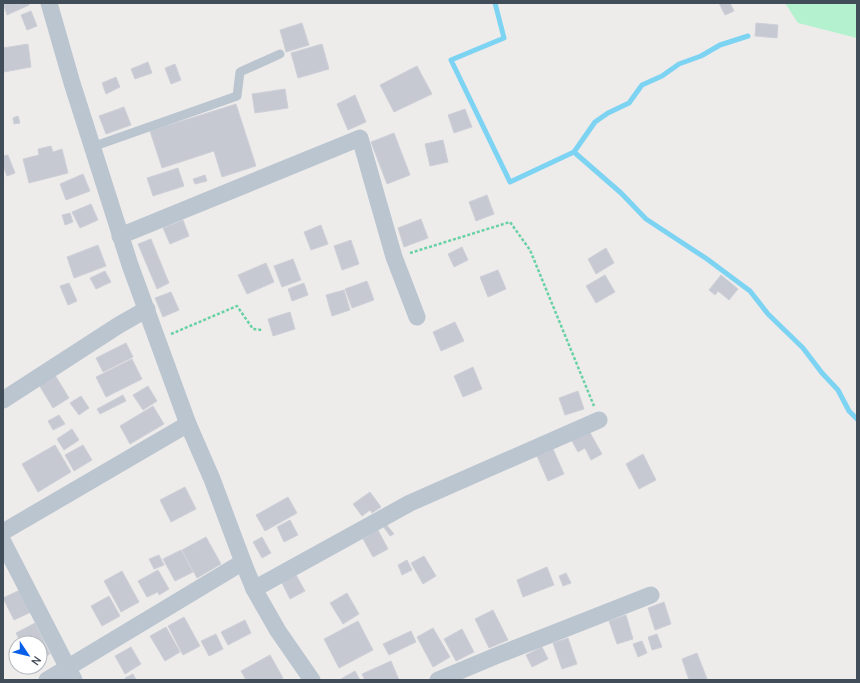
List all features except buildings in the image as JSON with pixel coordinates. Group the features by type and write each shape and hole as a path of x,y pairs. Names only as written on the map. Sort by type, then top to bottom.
{"street":[{"path":"49,3 72,83 120,236 188,424 212,480 254,589 307,679"},
{"path":"120,236 360,138 394,257 417,317"},
{"path":"3,400 146,309"},
{"path":"254,589 410,503 599,420"},
{"path":"3,532 188,424"},
{"path":"3,542 71,674"},
{"path":"47,680 71,674 243,562"},
{"path":"438,680 651,595"}],"lane":[{"path":"92,146 237,96 240,72 280,54"}],"path":[{"path":"394,257 510,222 530,250 599,420"},
{"path":"158,340 238,306 253,329 262,330"}],"green space":[{"path":"785,3 857,3 857,38 798,23"}],"waterway":[{"path":"495,3 504,38 451,60 510,182 574,152 621,193 646,219 707,259 750,291 768,314 803,348 822,373 838,390 849,411 857,419"},
{"path":"574,152 595,122 608,113 629,103 642,85 662,76 679,64 701,56 720,45 748,36"}]}
